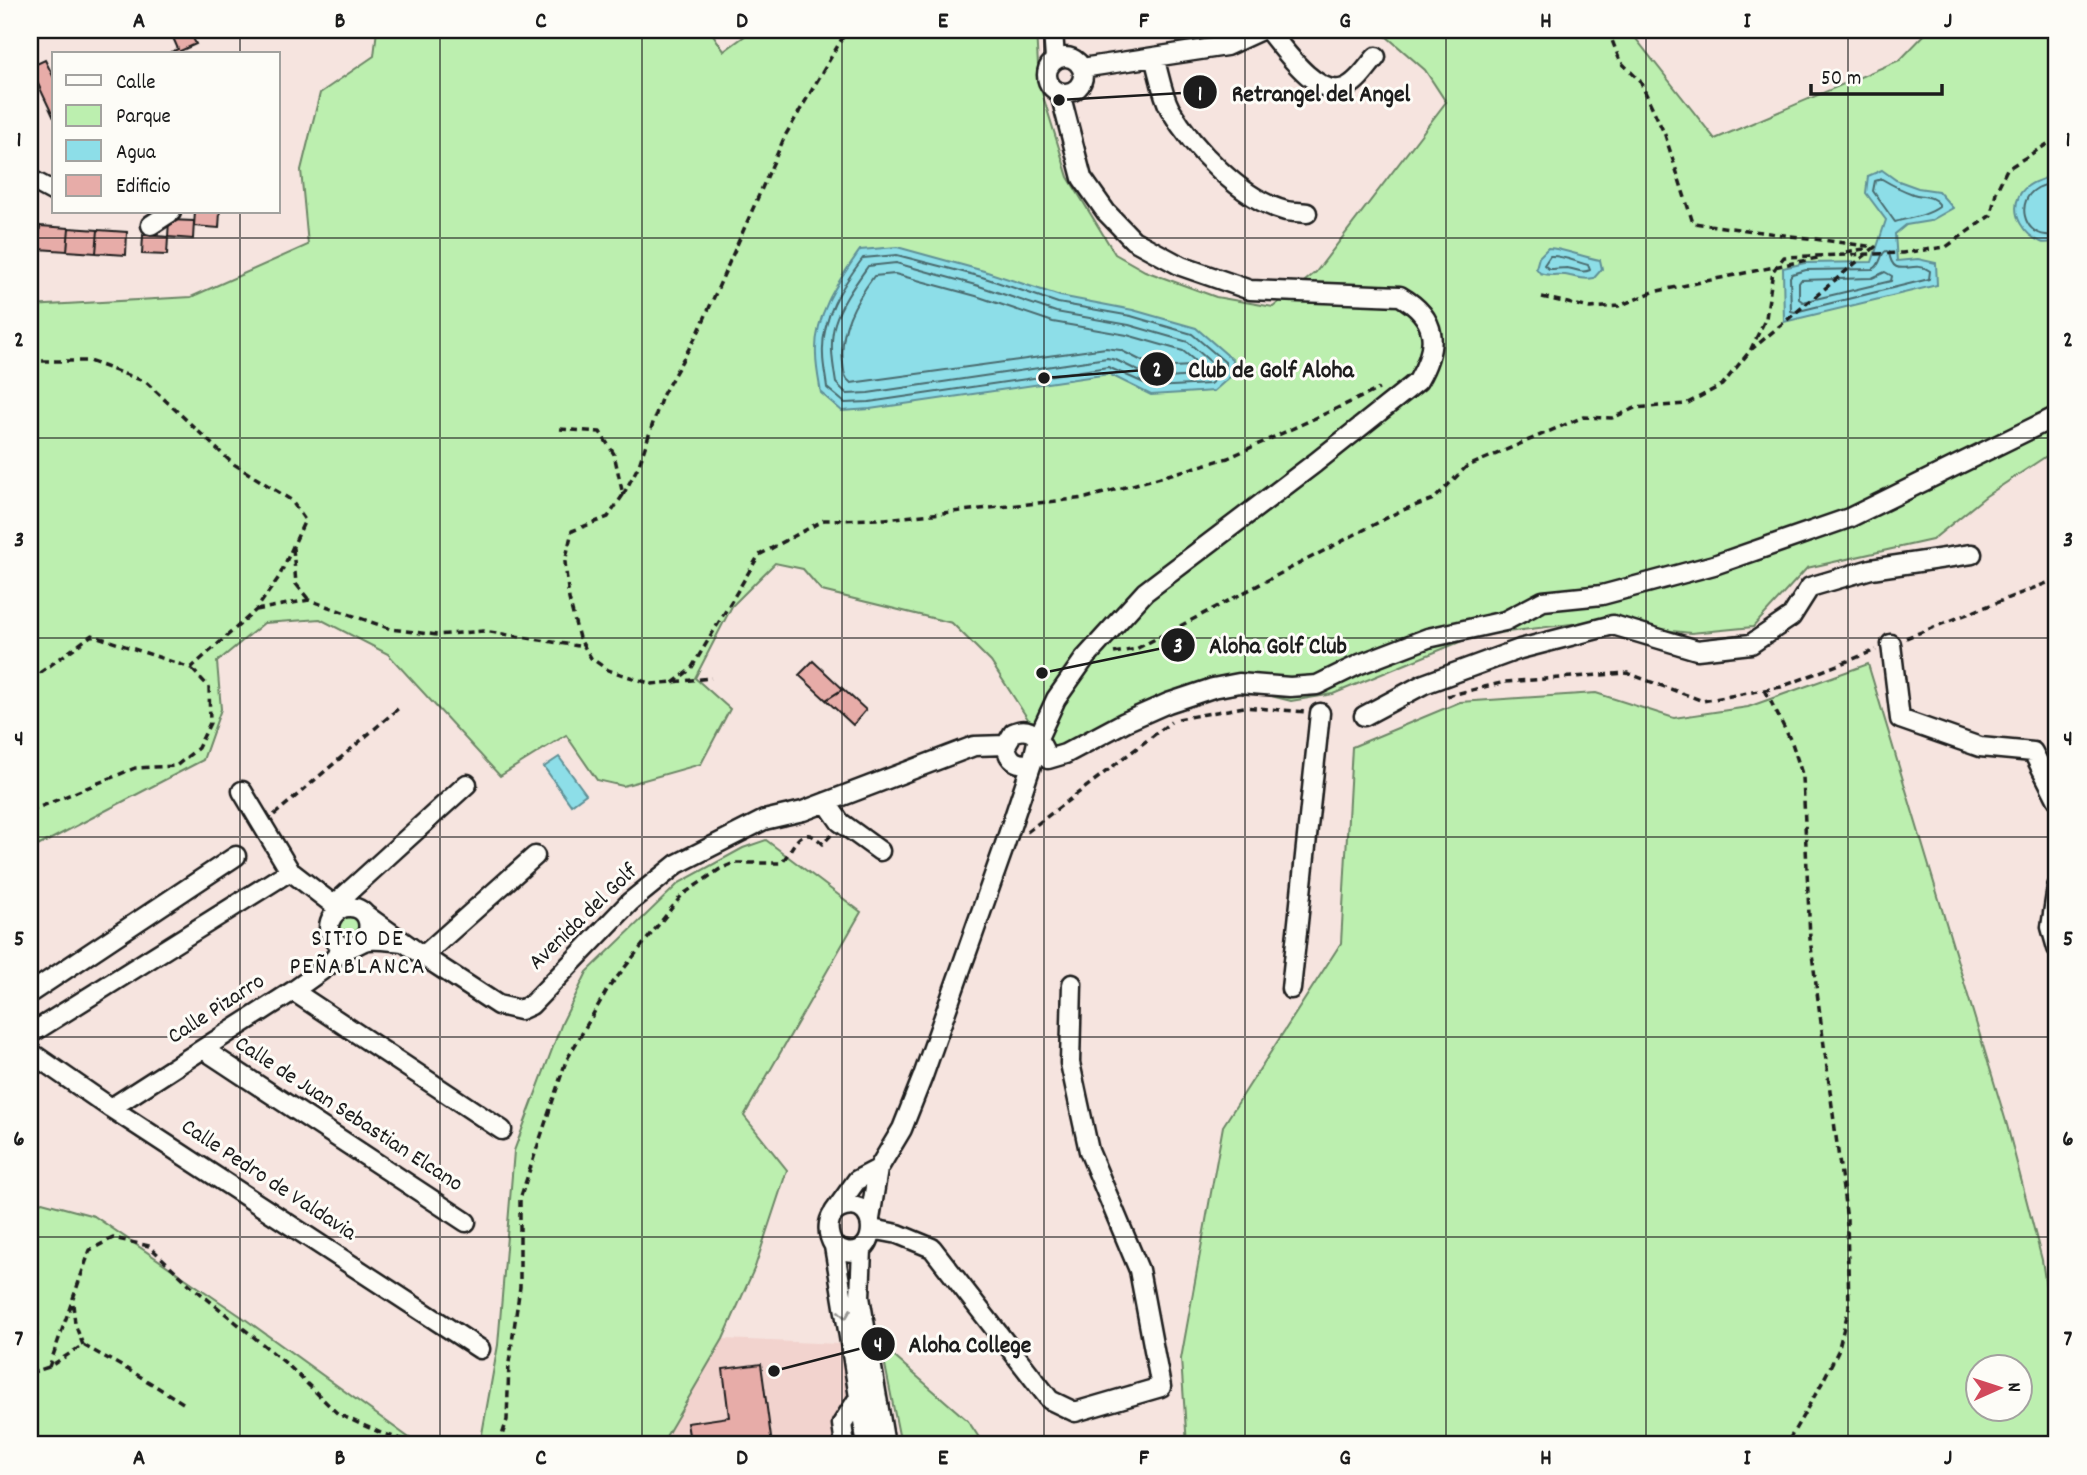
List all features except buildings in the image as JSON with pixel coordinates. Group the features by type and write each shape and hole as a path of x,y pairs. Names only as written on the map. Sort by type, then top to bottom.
{"street":[{"path":"1053,30 1055,60"},
{"path":"1082,68 1226,46 1261,30"},
{"path":"1268,30 1313,81 1331,90 1344,89 1354,83 1376,57"},
{"path":"1154,57 1169,107 1191,139 1226,175 1253,196 1285,211 1307,213"},
{"path":"1071,58 1082,68 1083,76 1075,90 1060,93 1052,89 1046,73 1055,60 1071,58"},
{"path":"834,1247 853,1252 862,1249 870,1240 878,1169 902,1129 923,1076 1003,850 1038,738 1056,699 1085,658 1145,592 1418,381 1429,363 1433,344 1429,324 1412,303 1400,296 1250,290 1181,266 1133,240 1106,212 1082,178 1060,93"},
{"path":"30,180 52,191"},
{"path":"151,225 168,214"},
{"path":"1032,763 1022,765 1013,762 1007,754 1006,745 1009,738 1020,730 1027,730 1038,738 1048,759 1054,758 1125,722 1213,688 1239,683 1290,687 1317,685 1360,664 1428,638 1505,621 1543,601 1602,596 1714,565 1849,518 2057,416"},
{"path":"1364,716 1424,684 1520,649 1613,625 1697,650 1751,644 1791,617 1810,587 1871,569 1972,554"},
{"path":"1891,644 1900,719 1980,747 2033,752 2057,799"},
{"path":"1291,989 1320,713"},
{"name":"Avenida del Golf","path":"290,871 337,907 354,907 498,1005 520,1010 531,1005 630,902 677,864 764,820 803,811 974,746 1006,745"},
{"path":"366,915 369,928 365,940 355,947 344,947 334,940 329,929 337,907 467,785"},
{"path":"30,1034 290,871 243,791"},
{"path":"826,802 840,822 880,851"},
{"path":"30,993 236,856"},
{"path":"423,956 535,856"},
{"path":"2057,887 2051,927 2057,948"},
{"path":"365,940 404,942"},
{"name":"Calle Pizarro","path":"111,1108 293,991 328,966 344,947"},
{"path":"834,1213 845,1207 854,1207 864,1211 871,1224 932,1248 1050,1401 1075,1412 1161,1387 1139,1270 1089,1151 1070,1063 1072,984"},
{"path":"293,991 502,1130"},
{"name":"Calle de Juan Sebastian Elcano","path":"204,1049 466,1222"},
{"name":"Calle Pedro de Valdavia","path":"30,1052 111,1108 480,1349"},
{"path":"867,1445 828,1224 857,1180 878,1169"},
{"path":"862,1249 860,1297 885,1445"},
{"path":"845,1445 842,1424 859,1397"}],"path":[{"path":"711,678 652,684 608,670 591,658 579,638 569,599 565,562 572,530 608,517 639,465 662,396 699,331 785,136 847,30"},
{"path":"1608,30 1620,61 1640,81 1665,135 1693,223 1875,247"},
{"path":"1750,351 1766,318 1773,271 1784,257 1902,253 1945,247 1991,215 1996,192 2007,169 2057,138"},
{"path":"1542,297 1590,308 1619,306 1653,292 1875,247"},
{"path":"1085,658 1136,649 1399,512 1434,499 1466,467 1583,417 1612,418 1635,408 1686,404 1722,385 1750,351 1875,247"},
{"path":"30,361 89,361 146,382 233,463 291,500 304,520 279,576 256,610 191,668"},
{"path":"673,683 691,668 759,555 824,520 885,519 1086,498 1228,458 1384,387"},
{"path":"560,429 600,432 614,454 623,495"},
{"path":"294,545 292,556 296,584 309,600"},
{"path":"256,610 309,600 391,629 437,635 484,631 578,646"},
{"path":"30,680 92,635 191,668 209,687 210,723 198,748 176,766 135,768 30,811"},
{"path":"1765,690 1792,743 1803,778 1810,939 1847,1220 1849,1308 1838,1350 1786,1445"},
{"path":"262,825 400,707"},
{"path":"1003,850 1174,720 1244,707 1320,713"},
{"path":"499,1445 508,1420 509,1363 520,1287 520,1199 566,1061 607,990 682,895 720,869 734,863 780,863 786,860 792,846 801,837 813,837 823,844 840,822"},
{"path":"49,1367 90,1250 113,1238 149,1246 189,1284 288,1365 338,1414 380,1433 407,1441 411,1445"},
{"path":"72,1299 75,1324 83,1345 183,1403"},
{"path":"30,1373 49,1367 83,1345"}],"shaded area":[{"path":"723,1339 839,1344 849,1398 838,1445 661,1445"}],"green space":[{"path":"377,30 710,30 724,51 753,30 1036,30 1039,83 1068,177 1115,254 1145,271 1216,297 1273,307 1316,272 1446,102 1425,70 1382,30 1629,30 1715,139 1900,60 1929,30 2057,30 2057,449 1986,496 1932,540 1807,568 1753,627 1691,633 1588,622 1474,636 1333,694 1291,701 1219,683 1050,753 991,662 952,623 822,591 803,569 775,563 732,606 695,678 730,709 701,764 623,786 597,780 566,735 500,776 388,654 320,619 264,623 217,662 221,709 203,760 30,850 30,306 191,297 308,245 301,170 320,93 374,56"},
{"path":"1868,664 2007,1125 2042,1260 2057,1359 2057,1445 1187,1445 1181,1359 1223,1126 1341,943 1352,747 1460,702 1596,693 1674,718 1748,707"},
{"path":"766,840 861,912 744,1116 787,1170 755,1267 723,1339 661,1445 480,1445 498,1345 514,1151 562,1023 587,972 679,883 743,848"},
{"path":"350,915 358,918 363,929 353,942 337,935 339,922"},
{"path":"42,1202 94,1216 245,1319 419,1445 30,1445 30,1357 33,1356 38,1334 30,1327 30,1209"},
{"path":"881,1345 968,1421 984,1445 901,1445"}],"water":[{"path":"1882,170 1896,180 1918,188 1938,191 1953,208 1930,221 1906,225 1895,234 1897,261 1918,259 1936,263 1937,285 1784,322 1783,268 1805,263 1872,262 1886,220 1866,193 1868,176"},
{"path":"2057,174 2057,241 2043,243 2029,234 2020,223 2017,203 2026,187"},
{"path":"897,247 1060,296 1133,310 1196,328 1233,360 1231,376 1214,391 1151,395 1109,374 842,411 821,393 816,340 823,313 860,250"},
{"path":"1548,248 1600,260 1602,269 1594,278 1587,279 1540,273 1536,268 1539,257"},
{"path":"559,757 586,794 571,805 544,767"}],"place":[{"name":"Retrangel del Angel","path":"1059,100"},
{"name":"Club de Golf Aloha","path":"1044,378"},
{"name":"Aloha Golf Club","path":"1042,673"},
{"name":"Aloha College","path":"774,1371"}],"district":[{"name":"SITIO DE PEÑABLANCA","path":"358,954"}]}
